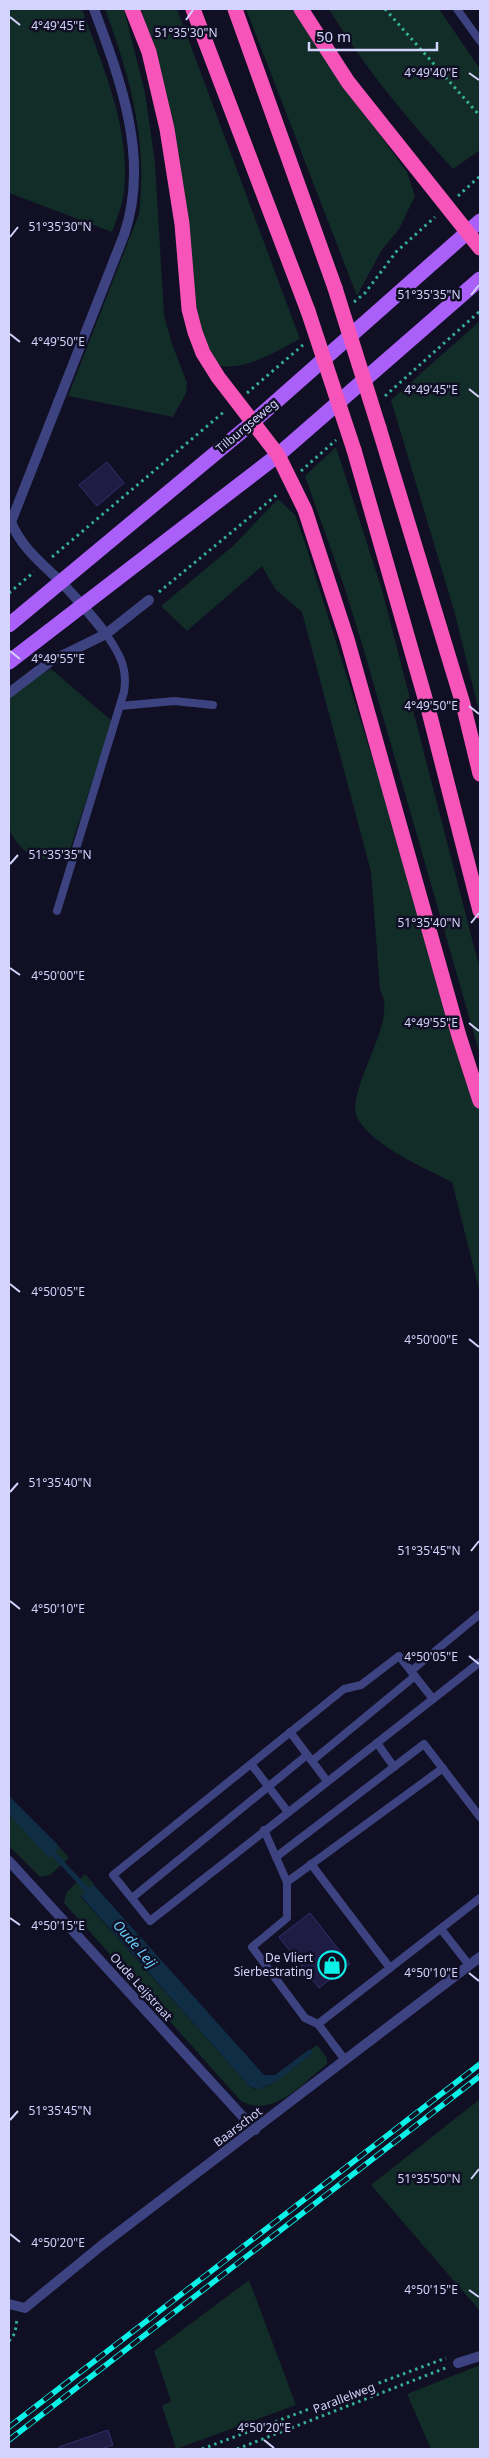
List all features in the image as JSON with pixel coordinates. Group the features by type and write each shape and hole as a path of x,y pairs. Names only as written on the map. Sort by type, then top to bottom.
{"highway":[{"path":"132,9 149,52 169,138 182,224 189,310 195,332 212,369 278,455 292,480 316,541 347,639 459,1036 480,1101"},
{"path":"193,9 308,311 354,450 429,712 480,911"},
{"path":"235,9 335,288 380,428 463,704 480,774"},
{"path":"302,9 348,82 480,248"}],"main road":[{"name":"Tilburgseweg","path":"9,624 253,422 480,221"},
{"path":"9,662 278,455 480,279"}],"street":[{"path":"94,9 124,98 136,168 134,198 124,235 11,522 18,537 42,566 61,582 83,605 106,634"},
{"path":"9,692 50,661 106,634 148,600"},
{"name":"Oude Leijstraat","path":"9,1861 254,2130"},
{"name":"Baarschot","path":"11,2305 24,2308 102,2245 480,1957"},
{"path":"458,2364 480,2356"}],"lane":[{"path":"457,9 480,41"},
{"path":"58,911 120,706 126,678 124,665 106,634"},
{"path":"120,706 174,701 213,705"},
{"path":"132,1898 268,1786 309,1758 413,1673 480,1614"},
{"path":"433,1699 399,1656 361,1685 344,1689 113,1875 150,1921 264,1830 377,1743 433,1699 480,1662"},
{"path":"290,1732 327,1781"},
{"path":"377,1743 394,1766"},
{"path":"276,1857 424,1744 480,1817"},
{"path":"251,1764 288,1812"},
{"path":"287,1882 443,1768"},
{"path":"264,1830 287,1882 287,1918 252,1947 305,2018 318,2024 345,2060"},
{"path":"311,1864 390,1968"},
{"path":"318,2024 480,1898"},
{"path":"441,1929 469,1965"}],"path":[{"path":"385,9 480,116"},
{"path":"380,400 480,311"},
{"path":"148,600 269,502 337,439"},
{"path":"9,2341 13,2337 17,2322 11,2305"},
{"path":"202,2449 444,2358 458,2364"},
{"name":"Parallelweg","path":"237,2449 458,2364"}],"green space":[{"path":"10,9 82,9 114,99 123,145 125,168 124,192 112,232 9,193"},
{"path":"105,9 124,9 145,93 155,163 164,315 172,344 187,383 186,393 173,417 68,396 139,214 141,160 135,109 122,59"},
{"path":"141,9 177,9 300,339 252,362 241,365 221,366 211,355 199,335 159,68"},
{"path":"246,9 294,9 335,73 407,172 415,196 399,229 381,251 357,296"},
{"path":"329,9 439,9 480,69 480,150 453,169 387,92"},
{"path":"480,321 480,715 455,614 391,400"},
{"path":"336,447 382,590 480,970 480,1055 363,647 344,586 305,476"},
{"path":"278,499 295,515 305,543 404,859 454,1036 480,1111 480,1293 452,1182 401,1156 377,1140 359,1121 355,1109 357,1094 383,1020 384,1003 380,990 371,872 302,612 275,589 262,566 187,631 161,606 233,546"},
{"path":"51,669 112,721 67,859 39,858 26,852 9,830 9,697 34,678"},
{"path":"9,1814 49,1857 58,1849 57,1844 69,1858 50,1875 40,1877 9,1846"},
{"path":"85,1874 96,1886 93,1884 81,1897 250,2087 258,2089 277,2080 317,2045 327,2058 327,2064 298,2089 276,2102 265,2105 253,2105 241,2101 64,1903 66,1893"},
{"path":"480,2099 480,2311 371,2185"},
{"path":"249,2280 296,2405 176,2449 162,2406 171,2401 154,2351"},
{"path":"480,2365 480,2449 431,2449 407,2394"}],"water":[{"path":"9,1796 57,1844 58,1849 49,1858 9,1814"},
{"path":"93,1884 264,2075 275,2075 310,2049 313,2053 277,2081 259,2089 250,2087 81,1896"}],"building":[{"path":"107,462 124,483 97,506 79,485"},
{"path":"310,1913 350,1964 319,1988 279,1937"},
{"path":"108,2430 113,2445 101,2449 59,2449 59,2447"}],"waterway":[{"name":"Oude Leij","path":"49,1849 91,1894"}],"railway":[{"path":"9,2427 480,2064"},
{"path":"9,2440 480,2076"}],"place":[{"name":"De Vliert Sierbestrating","path":"332,1965"}]}
